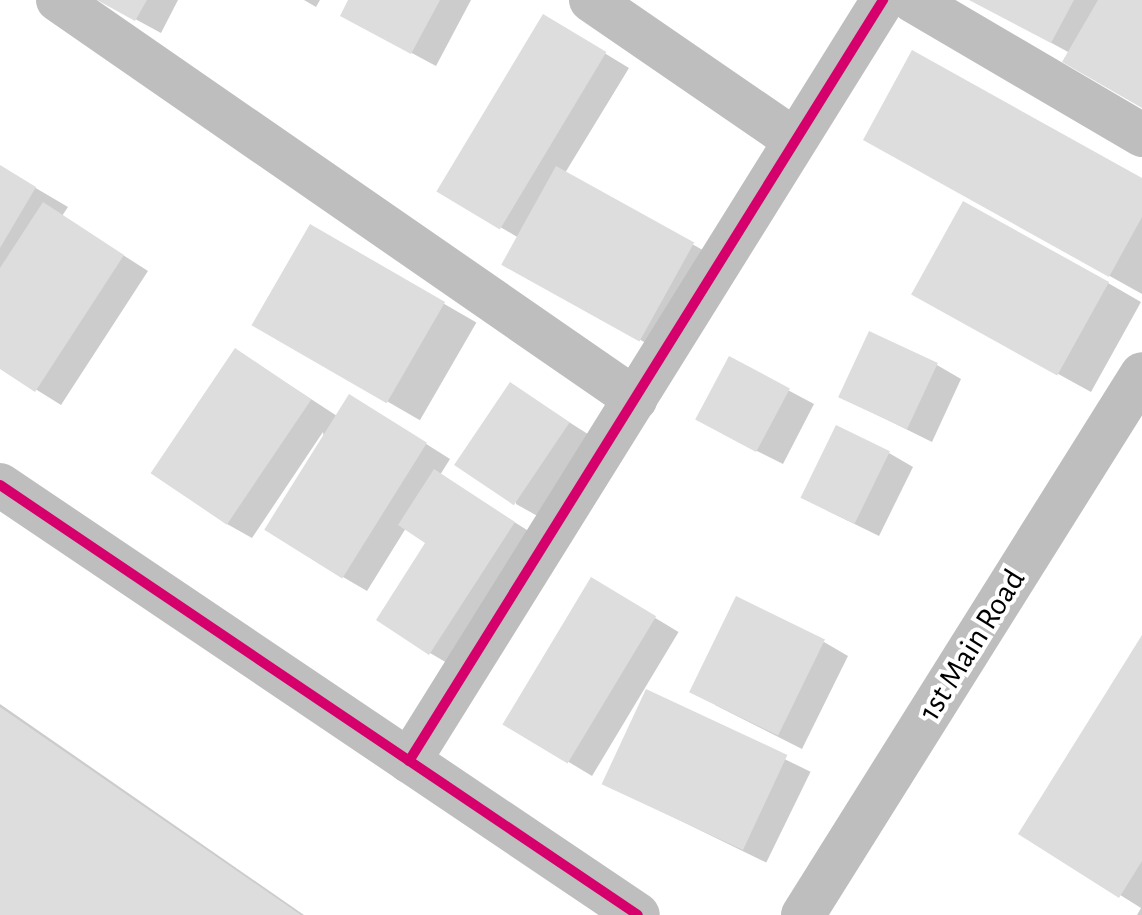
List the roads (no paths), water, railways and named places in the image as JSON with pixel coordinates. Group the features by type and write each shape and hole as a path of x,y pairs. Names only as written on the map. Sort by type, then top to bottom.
{"street":[{"path":"58,0 635,399"},
{"path":"591,0 795,140"},
{"path":"409,761 883,0"},
{"path":"912,0 1142,135"},
{"name":"1st Main Road","path":"803,915 1142,374"},
{"path":"0,485 638,915"}]}
